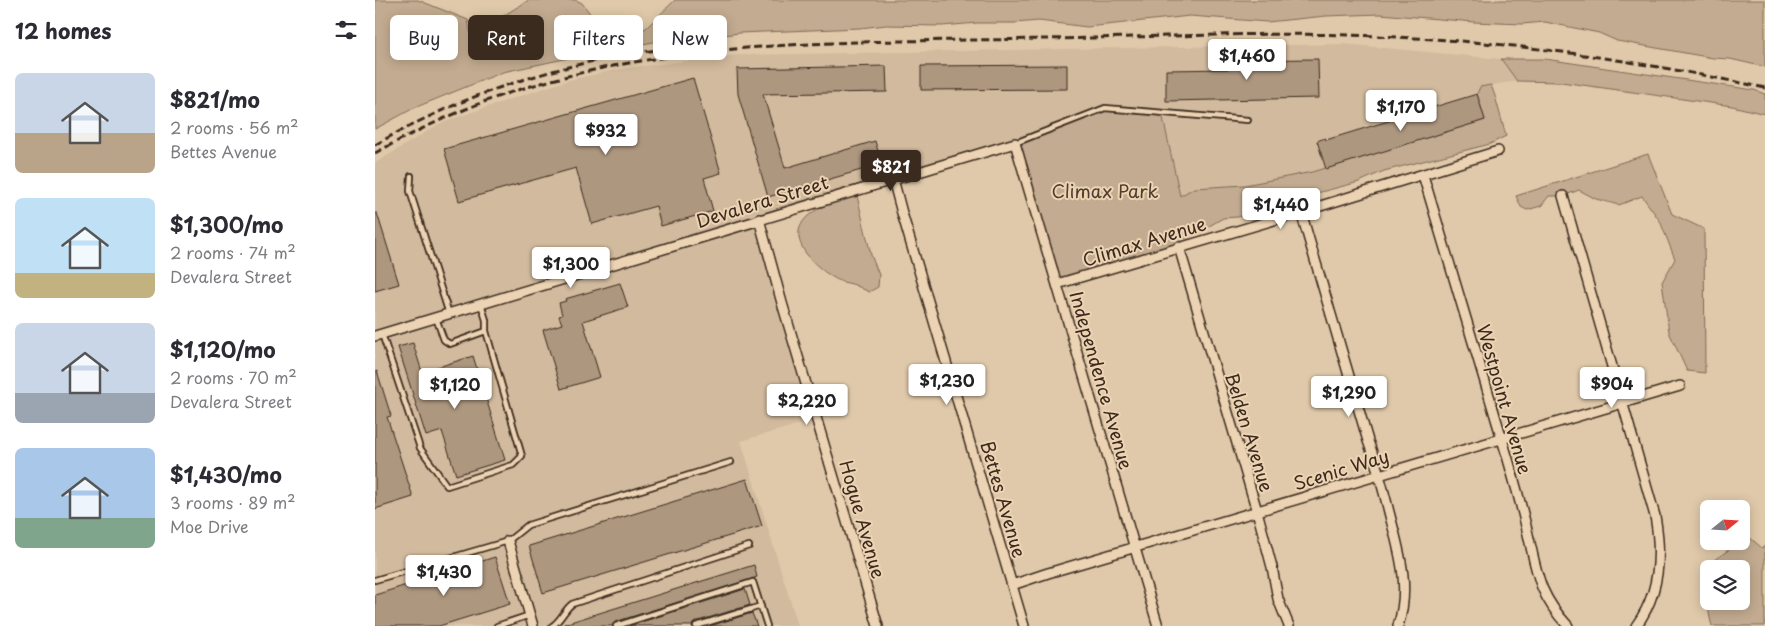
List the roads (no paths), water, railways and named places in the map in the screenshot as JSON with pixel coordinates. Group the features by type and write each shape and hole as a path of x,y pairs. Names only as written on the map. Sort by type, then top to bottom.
{"street":[{"name":"Devalera Street","path":"379,335 1015,142"},
{"name":"Independence Avenue","path":"1015,142 1158,626"},
{"name":"Climax Avenue","path":"1057,284 1301,212 1498,151"},
{"name":"Westpoint Avenue","path":"1423,175 1502,439 1539,582 1550,604 1568,626"},
{"name":"Bettes Avenue","path":"893,179 1024,626"},
{"path":"1563,196 1655,516 1660,550 1655,586 1648,605 1636,626"},
{"path":"1301,212 1368,441 1380,474 1403,565 1405,590 1398,626"},
{"name":"Hogue Avenue","path":"759,219 878,626"},
{"name":"Belden Avenue","path":"1179,247 1257,511 1272,566 1278,599 1289,626"},
{"name":"Scenic Way","path":"1012,585 1680,386"},
{"path":"508,541 533,626"}],"lane":[{"name":"Devalera Street","path":"1015,142 1105,108 1248,120"},
{"path":"411,176 410,190 449,314"},
{"path":"379,335 420,448 447,486 513,465 522,456 486,331 486,320 481,304"},
{"path":"436,318 444,340 450,344 486,331"},
{"path":"375,580 508,541 528,525 731,462"},
{"path":"552,626 556,624 564,611 572,604 749,546"},
{"path":"616,626 753,582 767,626"},
{"path":"696,626 761,606"},
{"path":"497,626 530,615"}],"railway":[{"path":"375,153 451,115 490,99 531,86 593,70 657,58 721,50 786,45 851,42 1229,35 1322,34 1368,36 1458,41 1546,50 1678,70 1765,88"},
{"path":"375,145 415,123 497,88 583,63 653,51"}],"park label":[{"name":"Climax Park","path":"1105,190"}]}
